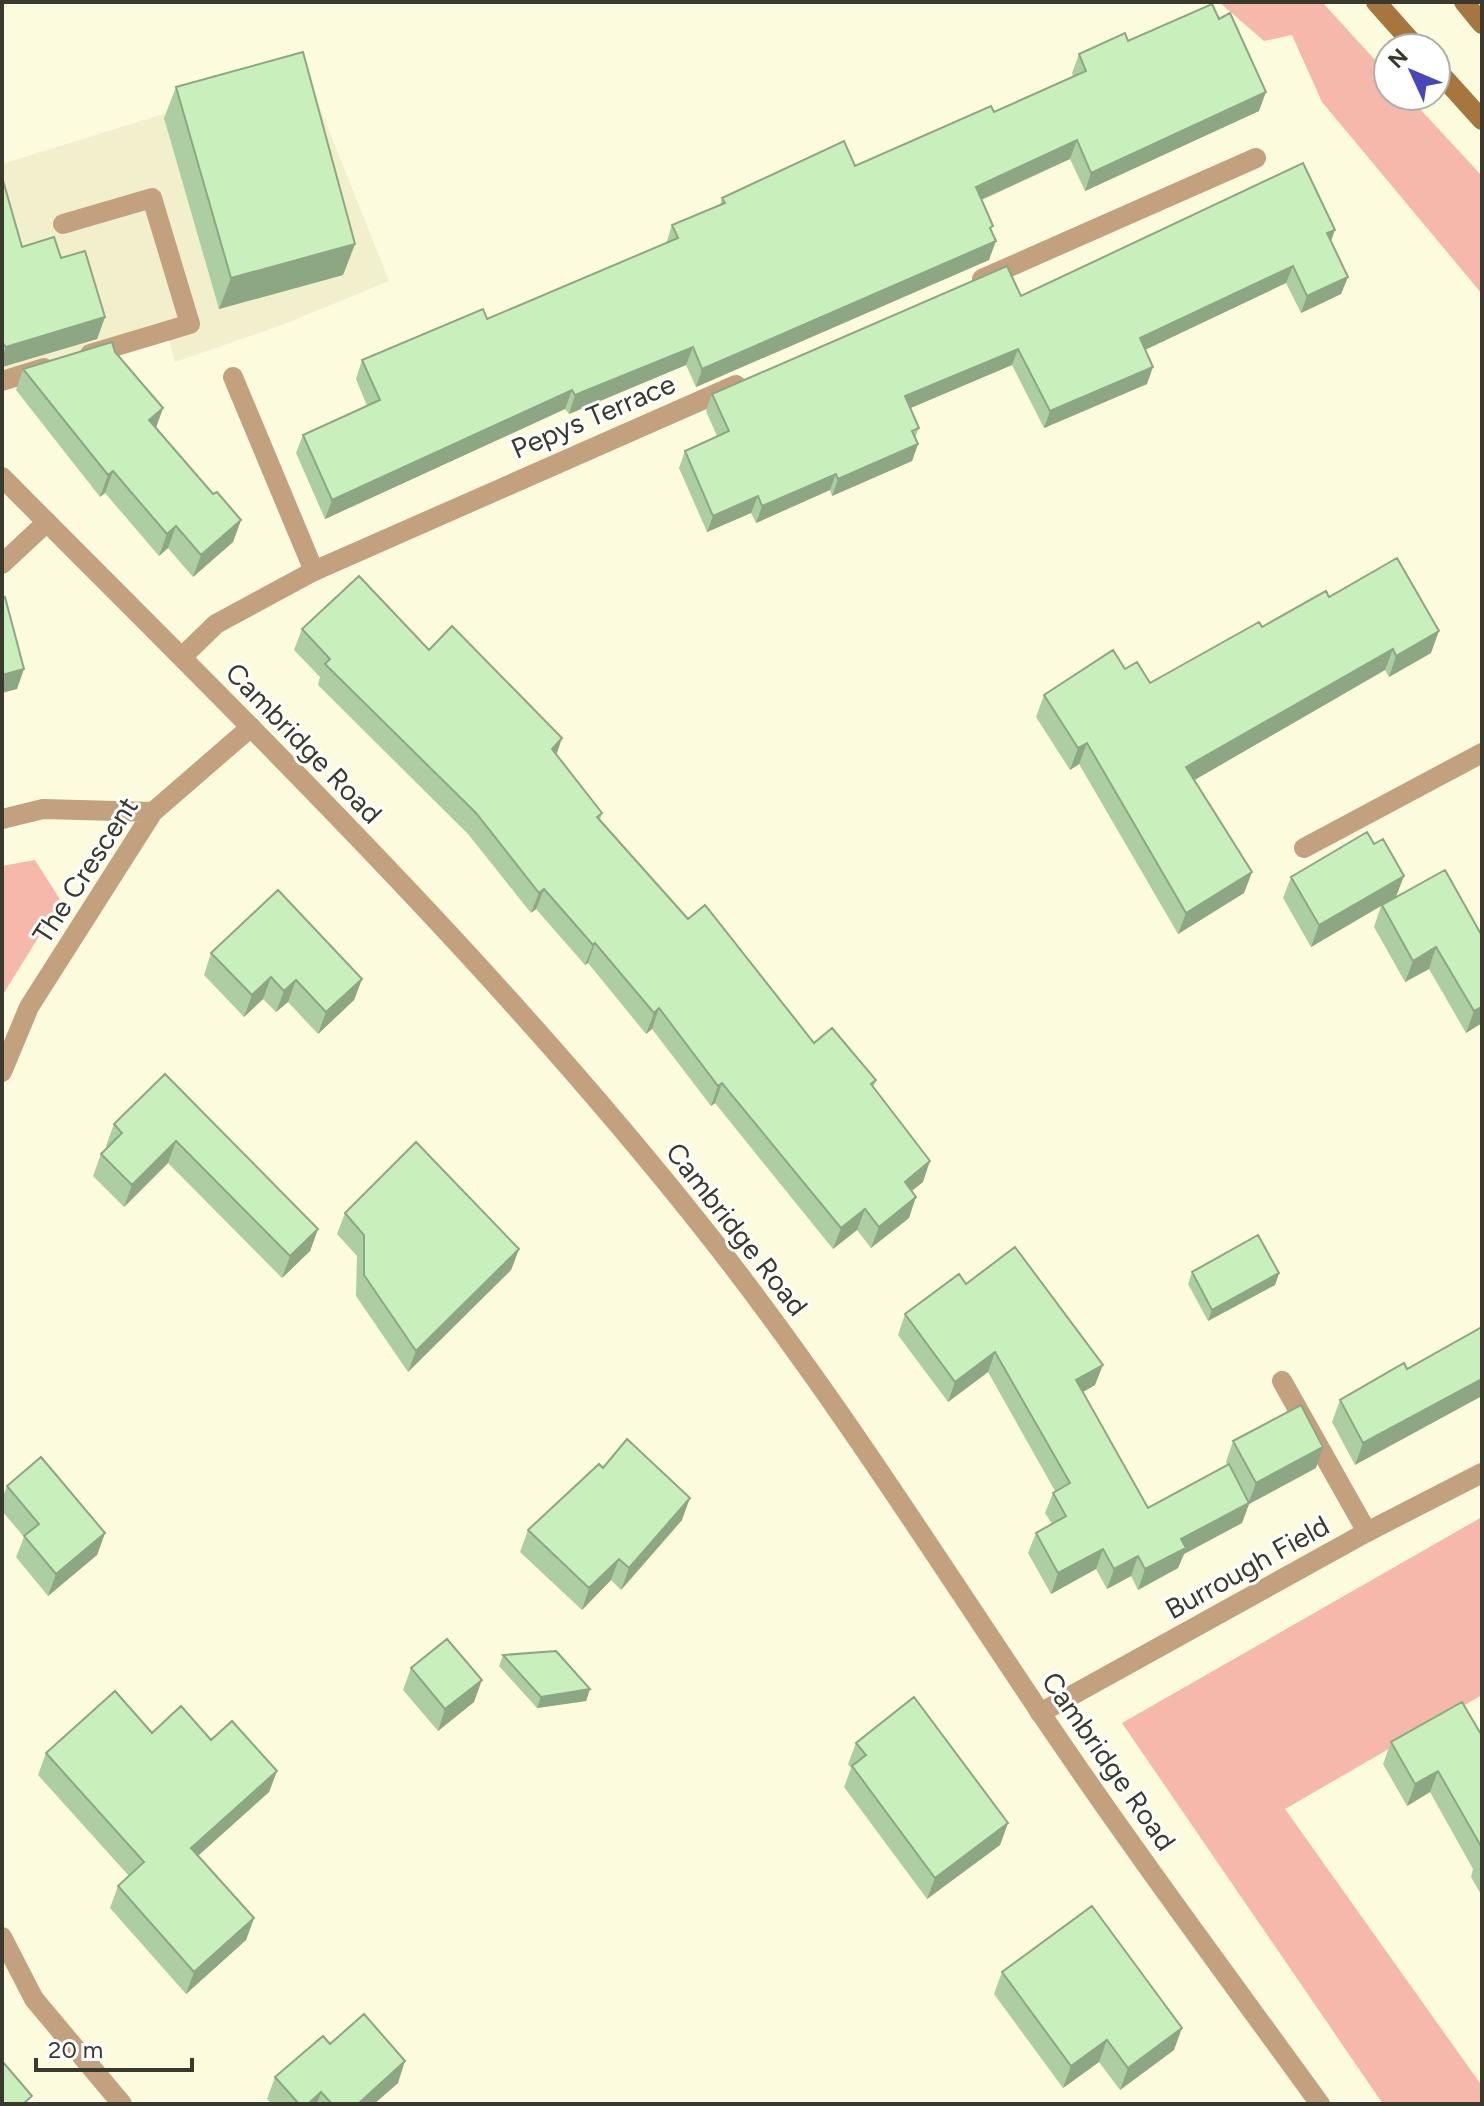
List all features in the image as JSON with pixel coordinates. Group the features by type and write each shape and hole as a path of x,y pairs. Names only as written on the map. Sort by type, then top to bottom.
{"main road":[{"path":"1376,2 1403,32"},
{"path":"1464,2 1482,24"},
{"path":"1452,87 1482,120"}],"street":[{"path":"969,284 1046,262 1256,158"},
{"path":"2,381 190,324 152,198 63,224"},
{"path":"233,377 314,571"},
{"name":"Pepys Terrace","path":"182,657 216,624 314,571 752,378"},
{"name":"Cambridge Road","path":"2,477 251,727 431,914 640,1151 706,1232 821,1382 1040,1713 1320,2104"},
{"path":"2,564 47,522"},
{"name":"The Crescent","path":"2,1072 29,1007 153,812 251,727"},
{"path":"1304,848 1482,753"},
{"path":"2,819 43,809 153,812"},
{"path":"1282,1381 1367,1532"},
{"name":"Burrough Field","path":"1040,1713 1367,1532 1482,1473"},
{"path":"2,1937 34,1999 122,2104"}],"shaded area":[{"path":"1219,2 1322,2 1372,57 1372,112 1423,112 1482,176 1482,294 1322,102 1292,35 1264,41"},
{"path":"305,70 389,281 282,325 175,362 168,337 2,391 2,164"},
{"path":"35,860 61,901 2,996 2,866"},
{"path":"1482,1517 1482,1695 1285,1809 1482,2086 1482,2104 1383,2104 1122,1723"}],"building":[{"path":"1212,4 1219,19 1230,13 1266,92 1091,173 1077,140 976,187 996,241 702,369 693,347 575,395 572,390 332,500 303,435 380,400 362,360 483,309 487,319 678,238 672,225 725,203 722,198 844,141 855,166 991,106 994,112 1086,71 1079,54 1125,33 1128,41"},
{"path":"303,52 355,244 231,278 176,87"},
{"path":"1303,163 1335,230 1327,233 1348,277 1307,296 1293,266 1140,338 1153,367 1050,411 1018,349 905,396 919,428 912,431 918,444 838,479 836,474 762,506 758,496 713,516 685,451 729,431 712,394 1007,266 1021,296"},
{"path":"2,177 22,247 54,237 61,258 85,251 105,317 6,347 2,342"},
{"path":"112,342 115,352 163,408 149,420 213,494 217,492 241,520 201,555 176,526 167,534 113,471 108,475 23,369"},
{"path":"1397,558 1439,631 1396,656 1393,649 1186,767 1252,872 1186,913 1087,743 1078,748 1044,695 1113,650 1125,669 1137,662 1150,683 1259,622 1262,627 1326,591 1329,597"},
{"path":"359,576 429,650 452,626 562,738 552,749 602,813 597,817 688,919 705,905 814,1043 832,1028 876,1080 871,1084 930,1161 905,1182 916,1197 879,1227 865,1209 841,1228 722,1083 718,1086 659,1008 654,1013 544,889 539,893 476,813 325,664 330,659 302,629"},
{"path":"5,597 24,669 2,675 2,598"},
{"path":"1367,832 1374,844 1383,839 1404,876 1319,925 1291,877"},
{"path":"1445,870 1482,936 1482,1007 1474,1011 1436,947 1413,961 1382,905"},
{"path":"278,890 362,979 326,1012 296,980 284,991 271,977 252,995 211,953"},
{"path":"165,1074 318,1229 290,1256 176,1141 132,1185 101,1154 122,1133 114,1124"},
{"path":"416,1142 519,1249 416,1351 364,1275 364,1235 345,1213"},
{"path":"1258,1235 1279,1273 1212,1310 1192,1272"},
{"path":"1015,1247 1103,1365 1076,1380 1148,1508 1229,1464 1249,1503 1181,1539 1186,1548 1145,1569 1138,1556 1114,1569 1103,1549 1058,1573 1036,1533 1066,1516 1053,1493 1070,1483 995,1352 955,1382 905,1314 959,1274 966,1284"},
{"path":"1482,1327 1482,1379 1363,1443 1340,1400 1404,1363 1407,1369"},
{"path":"1301,1405 1323,1447 1256,1483 1233,1441"},
{"path":"627,1439 690,1498 629,1568 619,1559 589,1588 528,1530 599,1464 603,1468"},
{"path":"41,1457 105,1533 56,1574 24,1536 39,1524 7,1486"},
{"path":"447,1639 482,1680 445,1709 411,1668"},
{"path":"556,1651 590,1689 541,1697 503,1655"},
{"path":"115,1691 152,1733 181,1706 211,1740 232,1721 277,1771 191,1848 254,1918 194,1972 118,1886 144,1862 46,1753"},
{"path":"914,1697 1008,1823 935,1878 852,1766 866,1755 856,1743"},
{"path":"1462,1702 1482,1736 1482,1848 1438,1771 1415,1784 1391,1742"},
{"path":"1092,1906 1182,2028 1128,2068 1107,2040 1071,2066 1002,1972"},
{"path":"364,2014 405,2061 358,2104 332,2104 321,2092 308,2104 299,2104 275,2077 323,2036 330,2044"},
{"path":"2,2061 32,2096 23,2104 2,2104"}]}
